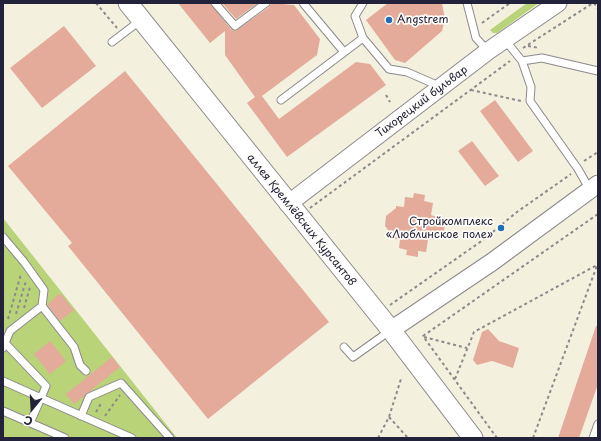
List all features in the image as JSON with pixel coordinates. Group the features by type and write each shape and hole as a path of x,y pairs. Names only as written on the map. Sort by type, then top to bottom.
{"main road":[{"name":"аллея Кремлёвских Курсантов","path":"128,3 288,204 391,330 473,438"}],"street":[{"name":"Тихорецкий бульвар","path":"288,204 488,51 511,46 558,3"},
{"path":"391,330 492,262 596,187"}],"lane":[{"path":"215,3 236,26 266,3"},
{"path":"303,3 344,52"},
{"path":"363,3 355,16 362,38 389,69 407,72 441,87"},
{"path":"467,3 476,38 488,51"},
{"path":"112,42 141,20"},
{"path":"281,100 362,38"},
{"path":"511,46 522,61 531,87 530,101 578,169 596,187"},
{"path":"522,61 542,58 598,71"},
{"path":"3,237 24,262 44,290 42,306 74,347 80,365 86,371"},
{"path":"30,423 46,386 4,346 10,331 42,306"},
{"path":"344,347 353,357 391,330"},
{"path":"3,381 132,438"},
{"path":"81,416 89,397 121,383 170,438"},
{"path":"3,411 65,438"},
{"path":"593,438 598,424"}],"path":[{"path":"96,3 122,34"},
{"path":"473,29 510,3"},
{"path":"315,214 310,208 508,63 511,46 594,3 598,8"},
{"path":"471,90 523,101"},
{"path":"386,94 390,102"},
{"path":"386,308 483,240 517,212 578,169 586,159 598,152"},
{"path":"423,336 598,214"},
{"path":"10,331 6,326 24,262"},
{"path":"454,380 474,332 597,264"},
{"path":"533,438 597,264"},
{"path":"23,320 21,315 32,273"},
{"path":"16,326 14,322 32,273"},
{"path":"423,336 467,348"},
{"path":"423,336 496,438"},
{"path":"378,438 389,417 402,379"},
{"path":"100,424 125,387"},
{"path":"91,420 111,388"},
{"path":"389,417 408,438"}],"green space":[{"path":"527,3 539,3 497,33 493,33 490,30"},
{"path":"3,218 177,438 3,438"}],"building":[{"path":"178,3 210,3 231,29 235,31 269,7 271,3 294,5 320,39 317,55 262,96 279,119 356,62 370,64 386,85 287,157 247,103 255,97 225,55 225,31 210,43"},
{"path":"222,3 258,3 236,19"},
{"path":"388,3 442,3 445,19 442,31 405,63 395,60 366,20"},
{"path":"64,26 96,66 42,108 10,68"},
{"path":"125,71 329,322 208,419 68,246 72,243 8,166"},
{"path":"495,100 533,151 518,162 480,111"},
{"path":"472,141 499,176 485,186 458,151"},
{"path":"414,193 425,195 424,201 433,203 431,215 437,217 436,223 445,225 443,236 434,235 434,240 428,240 426,252 418,251 418,257 406,255 407,250 399,248 400,239 395,239 385,226 386,216 396,208 396,206 404,207 405,197 413,198"},
{"path":"60,293 74,310 60,321 47,305"},
{"path":"596,326 598,326 598,384 579,438 558,438"},
{"path":"488,329 499,341 519,348 513,368 492,361 477,365 473,360 482,332"},
{"path":"50,341 66,361 50,374 34,354"},
{"path":"112,357 120,367 74,404 66,394"}],"place":[{"name":"Angstrem","path":"389,20"},
{"name":"Стройкомплекс «Люблинское поле»","path":"501,228"}]}
